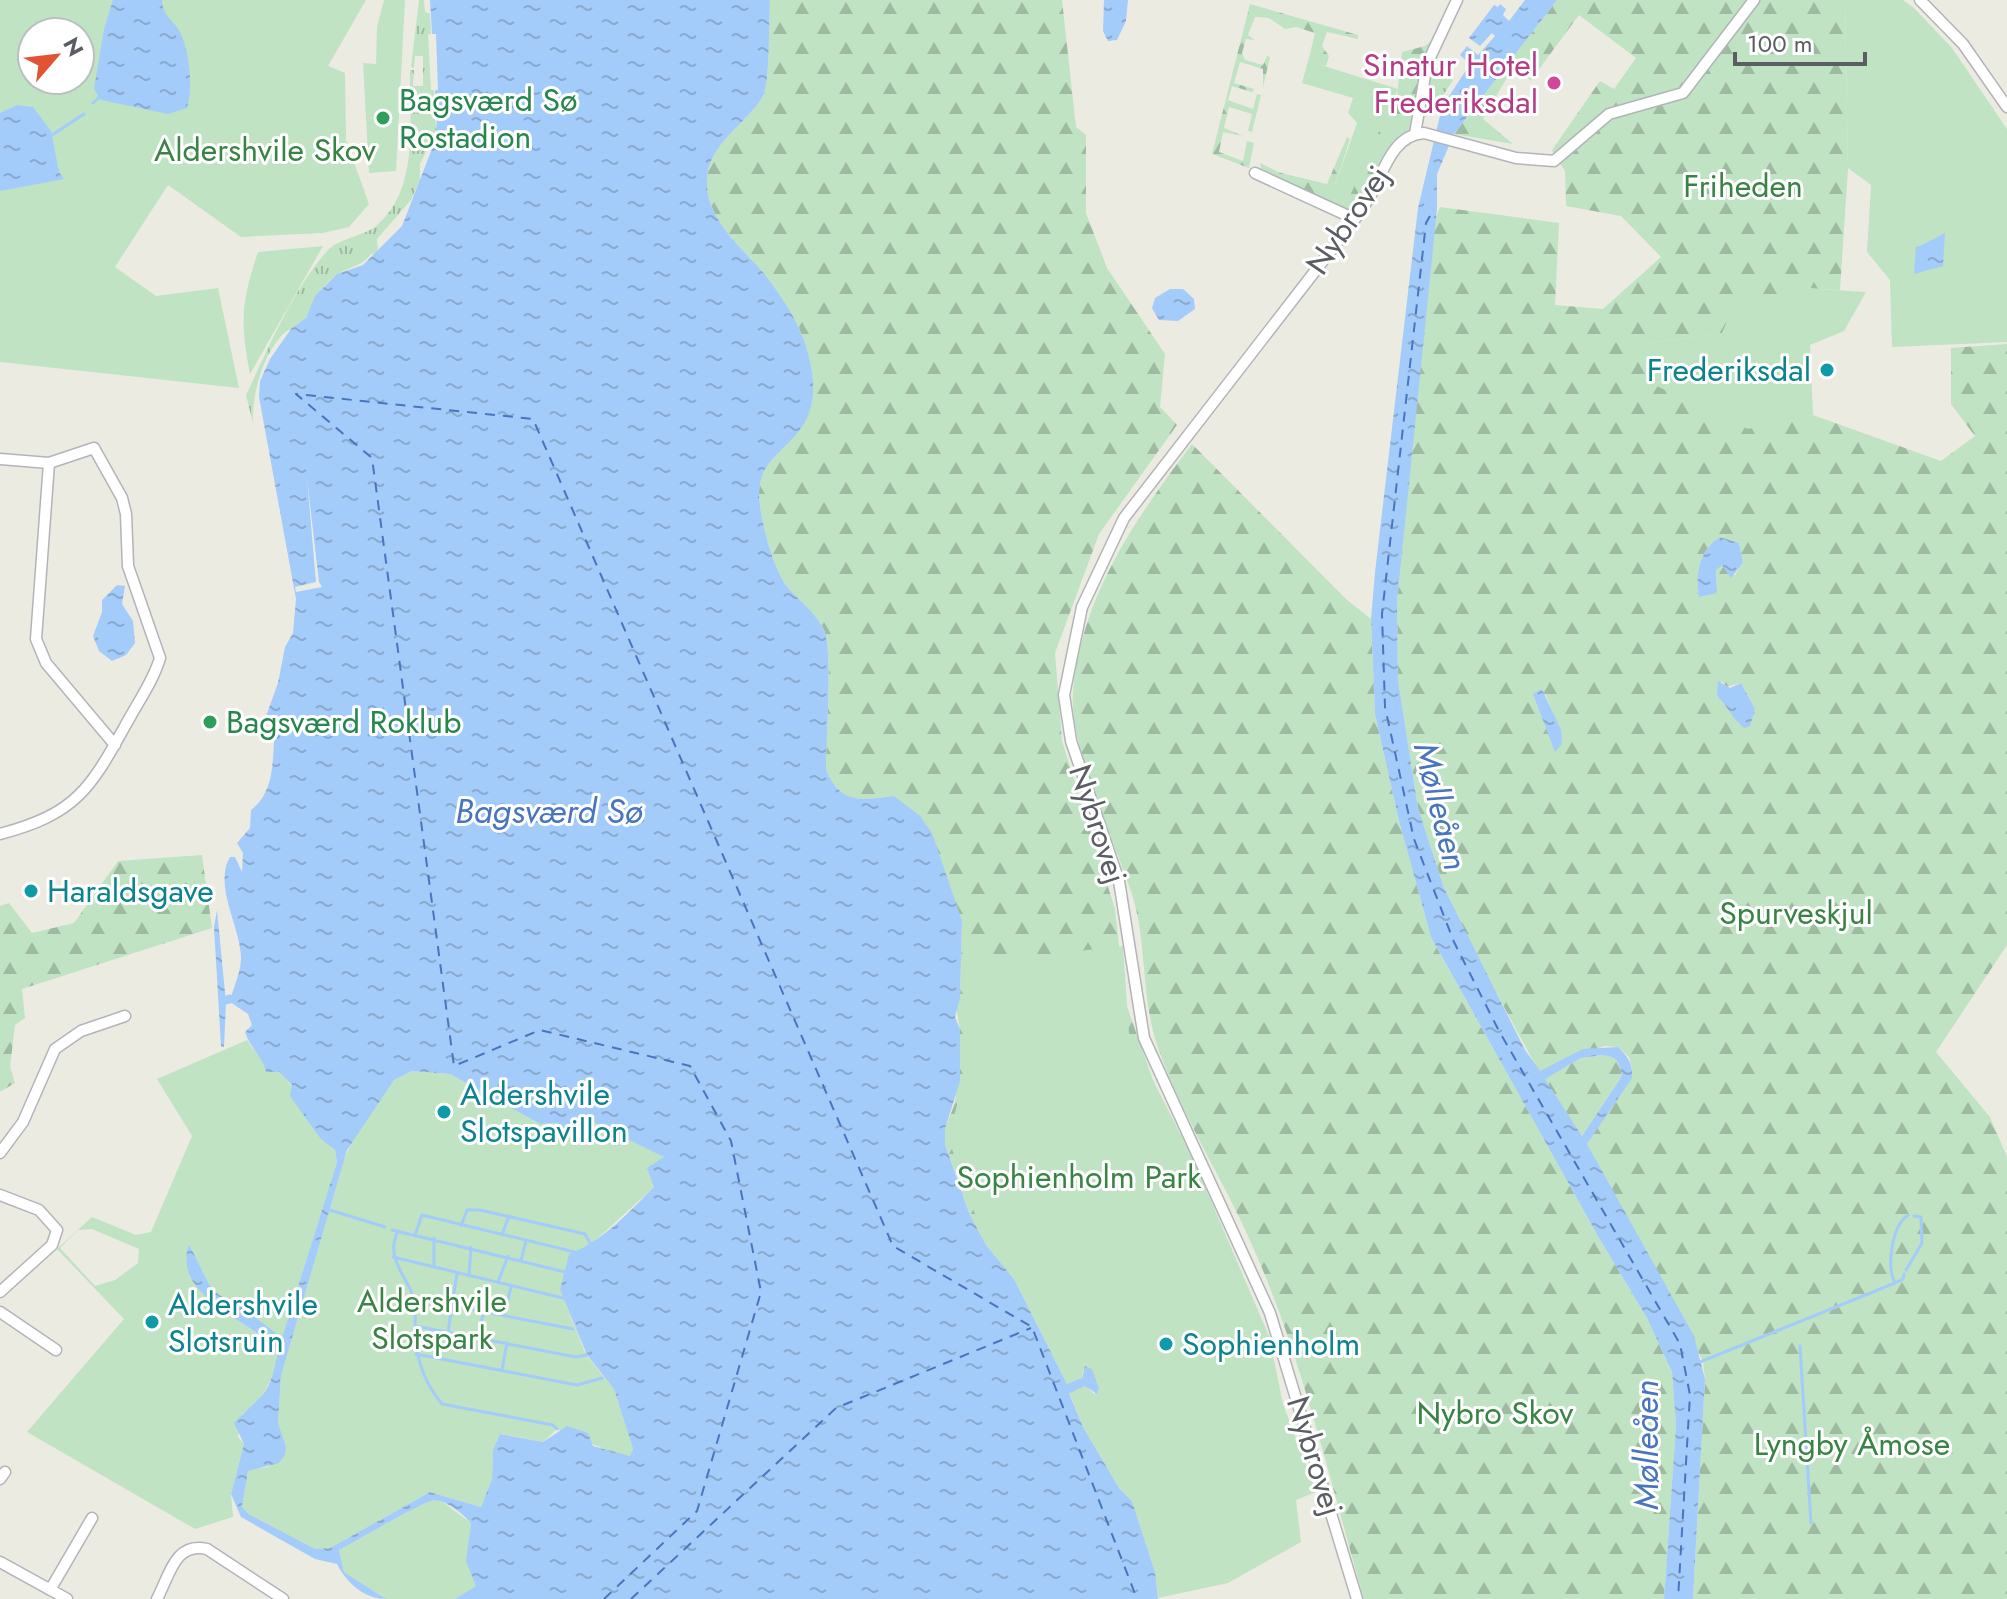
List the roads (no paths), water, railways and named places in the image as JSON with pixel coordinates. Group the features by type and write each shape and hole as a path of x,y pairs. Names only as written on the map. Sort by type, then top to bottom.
{"street":[{"path":"1415,134 1427,64 1457,0"},
{"name":"Nybrovej","path":"1357,1599 1270,1313 1144,1038 1121,892 1071,741 1064,695 1082,607 1124,518 1355,219 1393,152 1415,134 1430,134 1540,163 1554,161 1609,114 1683,93 1754,0"},
{"path":"1920,0 1963,44 2007,107"},
{"path":"1255,173 1355,219"},
{"path":"0,459 49,463 94,448 122,498 132,579 160,658 115,745 97,775 74,802 35,824 0,834"},
{"path":"49,463 36,639 46,663 115,745"},
{"path":"0,1153 23,1122 55,1049 81,1031 125,1016"},
{"path":"0,1195 39,1210 57,1230 52,1245 0,1292"},
{"path":"0,1312 56,1350"},
{"path":"50,1590 92,1518"},
{"path":"157,1599 180,1554 195,1547 207,1549 283,1599"},
{"path":"0,1562 67,1599"}],"water":[{"path":"113,0 162,0 164,10 180,32 186,50 190,80 187,108 168,114 101,100 96,92 96,77 104,29"},
{"name":"Bagsværd Sø","path":"430,0 770,0 768,65 763,96 714,155 707,179 713,210 730,236 763,272 783,300 808,353 813,384 811,407 804,424 762,475 759,492 764,528 783,581 817,618 827,640 826,769 832,781 838,789 853,798 894,796 920,816 932,833 962,921 960,998 955,1017 960,1029 960,1081 945,1129 945,1144 969,1213 986,1245 1014,1279 1067,1384 1082,1378 1085,1366 1092,1369 1099,1388 1097,1394 1085,1386 1069,1393 1083,1427 1119,1488 1132,1501 1155,1572 1158,1599 455,1599 476,1586 466,1561 471,1523 449,1505 434,1500 339,1550 344,1572 386,1599 370,1596 357,1588 337,1564 315,1559 241,1517 231,1494 244,1444 234,1423 264,1393 278,1351 202,1293 192,1279 187,1263 189,1244 209,1284 219,1295 242,1307 282,1338 337,1162 335,1150 320,1138 290,1096 292,1085 279,1072 266,1072 245,1032 252,1025 248,1014 230,1002 241,958 226,893 226,868 230,857 235,857 242,872 243,853 237,843 250,828 251,810 269,784 275,729 265,719 278,683 285,647 293,633 296,599 259,397 260,381 270,359 291,329 306,318 315,296 337,274 363,265 402,226 435,141 437,118","holes":["412,1071 450,1074 540,1124 558,1123 567,1130 581,1129 584,1120 591,1121 664,1157 647,1168 654,1187 604,1234 569,1254 560,1290 587,1355 614,1389 633,1449 630,1456 593,1446 588,1433 567,1426 543,1442 500,1434 493,1450 492,1479 481,1507 430,1492 330,1548 315,1549 249,1514 242,1507 248,1471 279,1463 285,1455 286,1446 278,1423 281,1376 347,1150 394,1080"]},
{"path":"1104,0 1128,0 1126,21 1117,40 1108,41 1103,31"},
{"path":"1525,0 1557,0 1454,134 1437,174 1437,209 1397,602 1398,680 1418,808 1444,888 1525,1050 1540,1071 1583,1049 1618,1047 1631,1064 1632,1078 1587,1144 1694,1336 1705,1379 1693,1599 1664,1599 1676,1425 1672,1372 1647,1318 1431,937 1399,821 1375,714 1371,619 1418,208 1442,107 1470,64 1460,55 1467,46 1478,55 1495,36 1492,33 1480,46 1469,38 1494,5 1498,7 1500,4 1506,9 1503,15 1509,21","holes":["1602,1055 1616,1061 1622,1076 1582,1136 1545,1079 1581,1058"]},
{"path":"17,105 33,107 51,131 59,172 64,179 0,191 0,113"},
{"path":"1945,233 1943,266 1914,274 1916,248"},
{"path":"1170,289 1183,289 1194,299 1195,309 1178,321 1159,320 1152,308 1155,298"},
{"path":"1720,537 1739,543 1743,563 1731,578 1722,565 1716,570 1717,593 1699,597 1700,564 1707,549"},
{"path":"117,585 125,586 122,604 133,621 135,643 126,655 112,661 99,651 93,636 102,612 102,600"},
{"path":"1718,681 1730,688 1741,683 1755,709 1750,726 1744,728 1740,725 1717,696"},
{"path":"1542,689 1561,730 1562,744 1555,752 1533,694"},
{"path":"217,910 226,1003 224,1047 221,1046 214,927"}],"waterway":[{"path":"93,103 102,95"},
{"path":"52,135 84,114"},
{"path":"226,1000 230,999"},
{"path":"330,1210 385,1227"},
{"path":"461,1226 467,1210 480,1210 585,1234 590,1243"},
{"path":"415,1235 422,1215 575,1252"},
{"path":"1895,1283 1891,1267 1892,1247 1898,1228 1908,1215"},
{"path":"502,1235 509,1216"},
{"path":"1906,1270 1922,1243 1921,1217 1914,1216"},
{"path":"392,1230 565,1272"},
{"path":"398,1231 395,1257 414,1300 419,1359 425,1378 442,1404 553,1425 557,1429"},
{"path":"434,1238 434,1267"},
{"path":"521,1260 526,1241"},
{"path":"469,1276 471,1247"},
{"path":"498,1282 508,1256"},
{"path":"393,1257 563,1298"},
{"path":"448,1332 457,1273"},
{"path":"1700,1362 1895,1283 1903,1279 1904,1274"},
{"path":"504,1315 511,1287"},
{"path":"413,1298 573,1329"},
{"path":"478,1338 484,1311"},
{"path":"415,1326 576,1357 587,1355"},
{"path":"502,1370 507,1343"},
{"path":"1800,1346 1811,1523"},
{"path":"416,1354 577,1385 602,1378"}],"place":[{"name":"Sinatur Hotel Frederiksdal","path":"1554,83"},
{"name":"Bagsværd Sø Rostadion","path":"383,118"},
{"name":"Frederiksdal","path":"1827,370"},
{"name":"Bagsværd Roklub","path":"210,722"},
{"name":"Haraldsgave","path":"31,891"},
{"name":"Aldershvile Slotspavillon","path":"444,1112"},
{"name":"Aldershvile Slotsruin","path":"152,1322"},
{"name":"Sophienholm","path":"1166,1344"}],"park label":[{"name":"Aldershvile Skov","path":"265,150"},
{"name":"Friheden","path":"1743,186"},
{"name":"Spurveskjul","path":"1796,913"},
{"name":"Sophienholm Park","path":"1079,1177"},
{"name":"Aldershvile Slotspark","path":"432,1320"},
{"name":"Nybro Skov","path":"1495,1413"},
{"name":"Lyngby Åmose","path":"1852,1444"}],"water label":[{"name":"Mølleåen","path":"1441,806"},
{"name":"Mølleåen","path":"1646,1445"}]}
